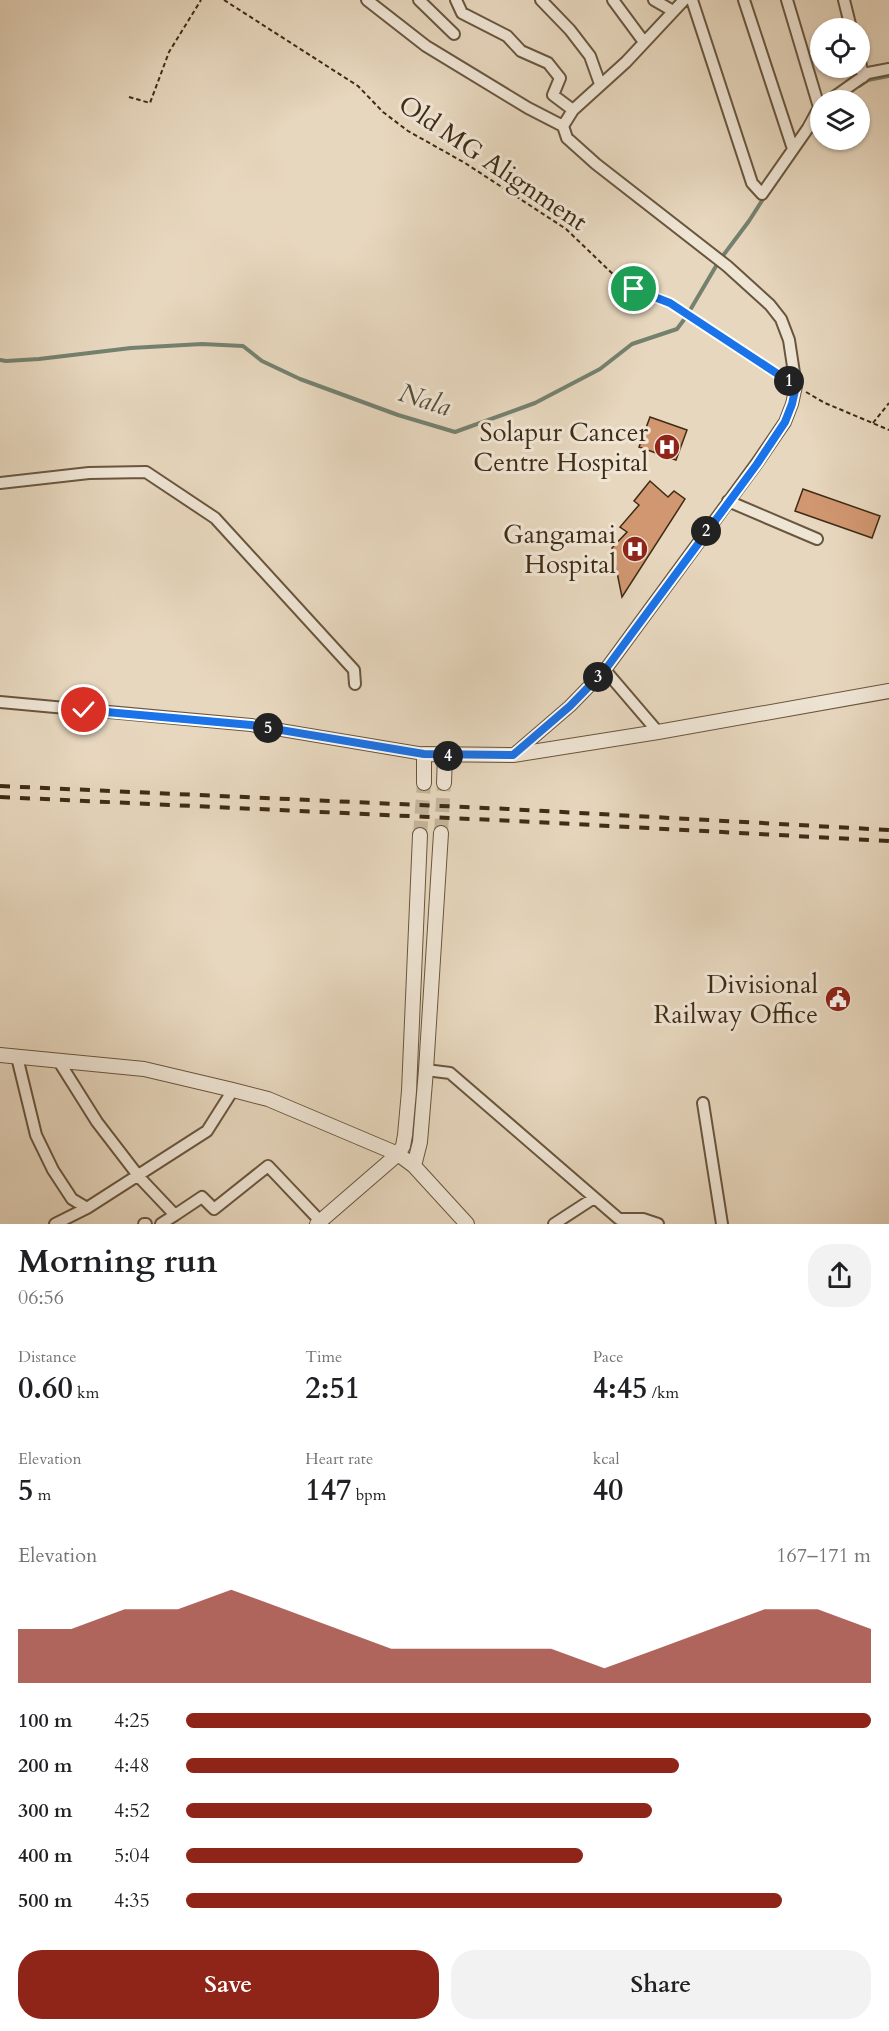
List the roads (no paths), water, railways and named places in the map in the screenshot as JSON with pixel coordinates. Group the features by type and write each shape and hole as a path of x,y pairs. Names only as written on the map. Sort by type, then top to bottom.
{"street":[{"path":"367,0 426,46 528,108 563,126 567,138 596,164 712,253 770,305 781,319 789,340 796,386 785,422 757,464 605,670 570,706 513,755"},
{"path":"419,0 454,34"},
{"path":"456,0 462,13 507,36 521,51 548,63 560,78 553,95 573,110"},
{"path":"541,0 570,30 590,56 600,84"},
{"path":"613,0 644,42"},
{"path":"654,0 673,11"},
{"path":"563,126 573,110 626,62 684,0"},
{"path":"692,0 752,183 762,194 810,124"},
{"path":"744,0 793,149"},
{"path":"788,0 815,90"},
{"path":"844,0 848,18"},
{"path":"870,73 889,69"},
{"path":"844,90 862,78"},
{"path":"0,483 89,473 146,472 215,518 354,670 355,684"},
{"path":"728,501 817,539"},
{"path":"605,670 658,732"},
{"path":"0,702 251,725 445,756 513,755 889,691"},
{"path":"424,754 424,783"},
{"path":"444,783 445,756"},
{"path":"414,1166 420,1142 426,1070 441,833"},
{"path":"160,1224 202,1197 214,1209 268,1166 320,1223 398,1154 403,1146 405,1135 409,1091 420,835"},
{"path":"0,1055 144,1068 268,1099 398,1154 414,1166 467,1224"},
{"path":"17,1057 36,1135 53,1170 72,1199 87,1208"},
{"path":"58,1060 98,1122 138,1175 175,1215"},
{"path":"426,1070 450,1073 619,1219 643,1219 658,1224"},
{"path":"55,1224 87,1208 207,1131 233,1090"},
{"path":"703,1103 722,1224"},
{"path":"554,1224 594,1198"}],"waterway":[{"name":"Nala","path":"859,86 868,80 889,76"},
{"name":"Nala","path":"0,360 39,359 131,348 202,344 243,346 262,361 300,379 398,415 455,432 535,403 600,369 632,344 677,329 719,261 765,196"}],"tunnel":[{"path":"420,835 424,783"},
{"path":"441,833 444,783"}],"railway":[{"path":"0,786 508,809 889,830"},
{"path":"0,797 889,841"}],"place":[{"name":"Solapur Cancer Centre Hospital","path":"667,447"},
{"name":"Gangamai Hospital","path":"635,549"},
{"name":"Divisional Railway Office","path":"838,999"}]}
